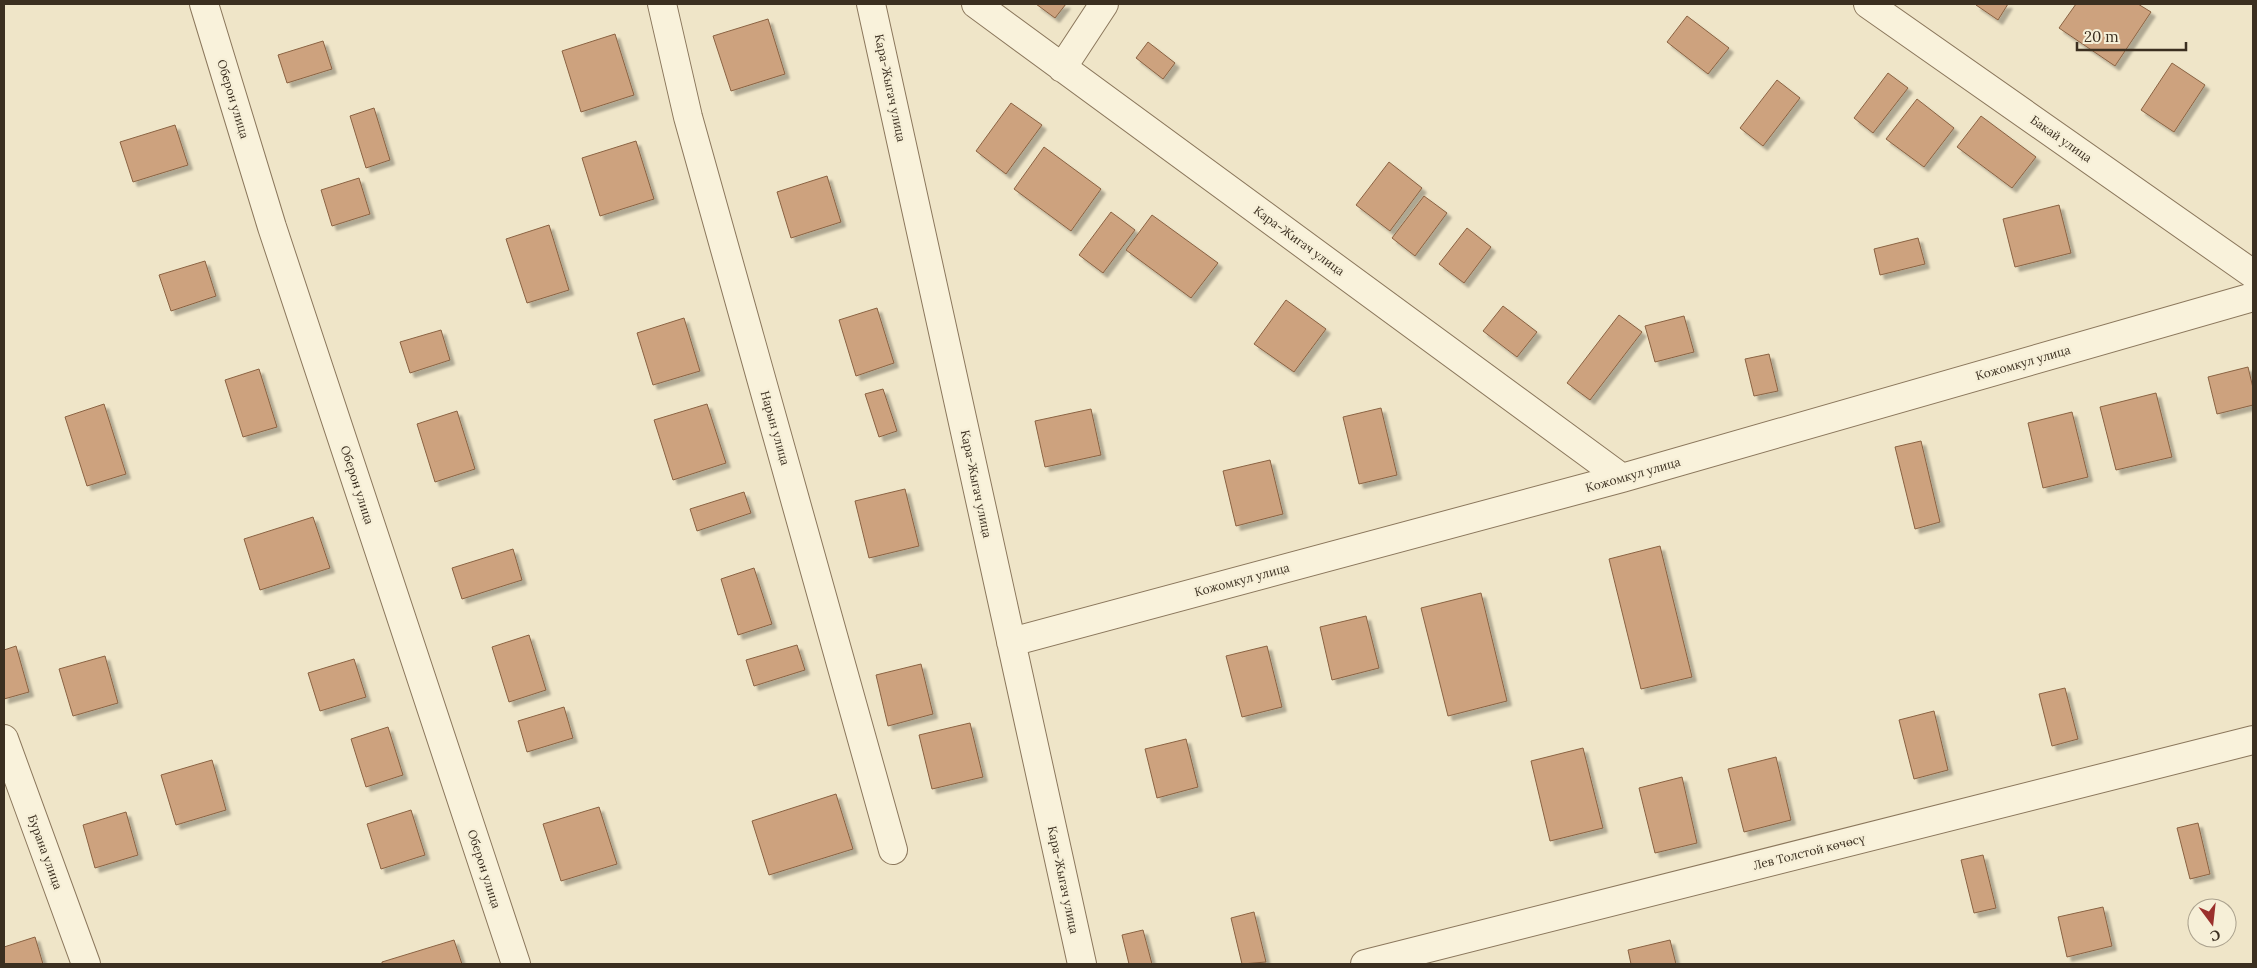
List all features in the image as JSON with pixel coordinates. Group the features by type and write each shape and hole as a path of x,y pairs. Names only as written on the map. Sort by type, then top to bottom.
{"street":[{"name":"Оберон улица","path":"204,4 275,236 516,964"},
{"name":"Нарын улица","path":"662,4 688,118 893,850"},
{"name":"Кара-Жыгач улица","path":"871,4 1082,964"},
{"name":"Кара-Жигач улица","path":"976,4 1622,478"},
{"path":"1062,68 1104,4"},
{"name":"Бакай улица","path":"1868,4 2253,274"},
{"name":"Кожомкул улица","path":"1011,642 1622,478 2253,297"},
{"name":"Бурана улица","path":"4,739 86,964"},
{"name":"Лев Толстой көчөсү","path":"1365,964 2253,740"}],"building":[{"path":"1036,4 1066,4 1055,18"},
{"path":"1977,4 2008,4 1998,20"},
{"path":"2076,4 2138,4 2151,12 2115,66 2059,28"},
{"path":"1687,16 1729,48 1708,74 1667,42"},
{"path":"768,19 785,74 731,91 713,36"},
{"path":"615,34 634,95 581,112 562,51"},
{"path":"323,41 332,69 287,83 278,55"},
{"path":"1148,42 1175,63 1163,79 1136,58"},
{"path":"2172,63 2205,85 2174,132 2141,110"},
{"path":"1888,73 1908,88 1873,133 1854,118"},
{"path":"1777,80 1800,98 1763,146 1740,128"},
{"path":"1917,99 1954,128 1924,167 1886,139"},
{"path":"1011,103 1042,125 1006,174 976,151"},
{"path":"374,108 390,160 366,168 350,116"},
{"path":"1981,116 2036,157 2012,188 1957,147"},
{"path":"175,125 188,165 133,182 120,142"},
{"path":"636,141 654,199 600,216 582,158"},
{"path":"1044,147 1101,189 1071,231 1014,189"},
{"path":"1389,162 1422,188 1390,231 1356,205"},
{"path":"827,176 841,222 791,238 777,192"},
{"path":"359,178 370,214 332,226 321,190"},
{"path":"1424,196 1447,213 1415,256 1392,238"},
{"path":"2059,205 2071,253 2015,267 2003,219"},
{"path":"1111,212 1135,230 1103,273 1079,255"},
{"path":"1152,215 1218,263 1191,298 1126,250"},
{"path":"549,225 569,290 527,303 506,239"},
{"path":"1467,228 1491,247 1464,283 1439,264"},
{"path":"1918,238 1925,264 1880,275 1874,249"},
{"path":"205,261 216,296 171,311 159,275"},
{"path":"1286,300 1326,329 1294,372 1254,344"},
{"path":"1503,306 1537,332 1517,357 1483,331"},
{"path":"877,308 894,363 856,376 839,320"},
{"path":"1619,315 1642,332 1590,400 1567,383"},
{"path":"1684,316 1694,352 1655,362 1645,326"},
{"path":"684,318 700,371 653,385 637,333"},
{"path":"441,330 450,360 410,373 400,342"},
{"path":"1769,354 1778,391 1754,396 1745,359"},
{"path":"2248,367 2253,388 2253,405 2217,414 2208,377"},
{"path":"259,369 277,427 243,437 225,380"},
{"path":"883,389 897,431 879,437 865,394"},
{"path":"2156,393 2172,457 2116,470 2100,407"},
{"path":"104,404 126,474 87,486 65,417"},
{"path":"707,404 726,463 673,480 654,420"},
{"path":"1381,408 1397,475 1359,484 1343,417"},
{"path":"1091,409 1101,455 1045,467 1035,421"},
{"path":"457,411 475,469 435,482 417,424"},
{"path":"2072,412 2088,477 2043,488 2028,423"},
{"path":"1921,441 1940,522 1915,529 1895,447"},
{"path":"1270,460 1283,514 1236,526 1223,471"},
{"path":"905,489 919,546 869,558 855,501"},
{"path":"744,492 751,513 697,531 690,509"},
{"path":"313,517 330,568 260,590 244,539"},
{"path":"1660,546 1692,677 1641,689 1609,559"},
{"path":"513,549 522,580 462,599 452,568"},
{"path":"754,568 772,624 738,635 721,579"},
{"path":"1481,593 1507,701 1448,716 1421,608"},
{"path":"1366,616 1379,668 1332,680 1320,627"},
{"path":"529,635 546,690 509,702 492,647"},
{"path":"797,645 805,670 754,686 746,660"},
{"path":"16,646 29,692 4,699 4,650"},
{"path":"1267,646 1282,707 1242,717 1226,656"},
{"path":"105,656 118,703 73,716 59,669"},
{"path":"354,659 366,697 320,711 308,673"},
{"path":"921,664 933,714 888,726 876,675"},
{"path":"2065,688 2078,739 2052,746 2039,694"},
{"path":"564,707 573,738 527,752 518,721"},
{"path":"1934,711 1948,770 1914,779 1899,720"},
{"path":"970,723 983,777 932,789 919,735"},
{"path":"388,727 403,775 366,787 351,739"},
{"path":"1186,739 1198,787 1157,798 1145,749"},
{"path":"1583,748 1603,828 1550,841 1531,761"},
{"path":"1776,757 1791,820 1744,832 1728,769"},
{"path":"212,760 226,810 176,825 161,775"},
{"path":"1682,777 1697,843 1655,853 1639,788"},
{"path":"836,794 853,849 769,875 752,821"},
{"path":"599,807 617,864 561,881 543,824"},
{"path":"411,810 425,855 381,869 367,824"},
{"path":"126,812 138,855 95,868 83,825"},
{"path":"2198,823 2210,874 2190,879 2177,828"},
{"path":"1983,855 1996,908 1974,913 1961,860"},
{"path":"2103,907 2112,946 2067,957 2058,917"},
{"path":"1254,912 1266,962 1242,964 1231,918"},
{"path":"1143,930 1152,964 1129,964 1122,935"},
{"path":"35,937 43,964 4,964 4,947"},
{"path":"454,940 462,964 382,964 382,962"},
{"path":"1670,940 1676,964 1631,964 1628,950"}]}
